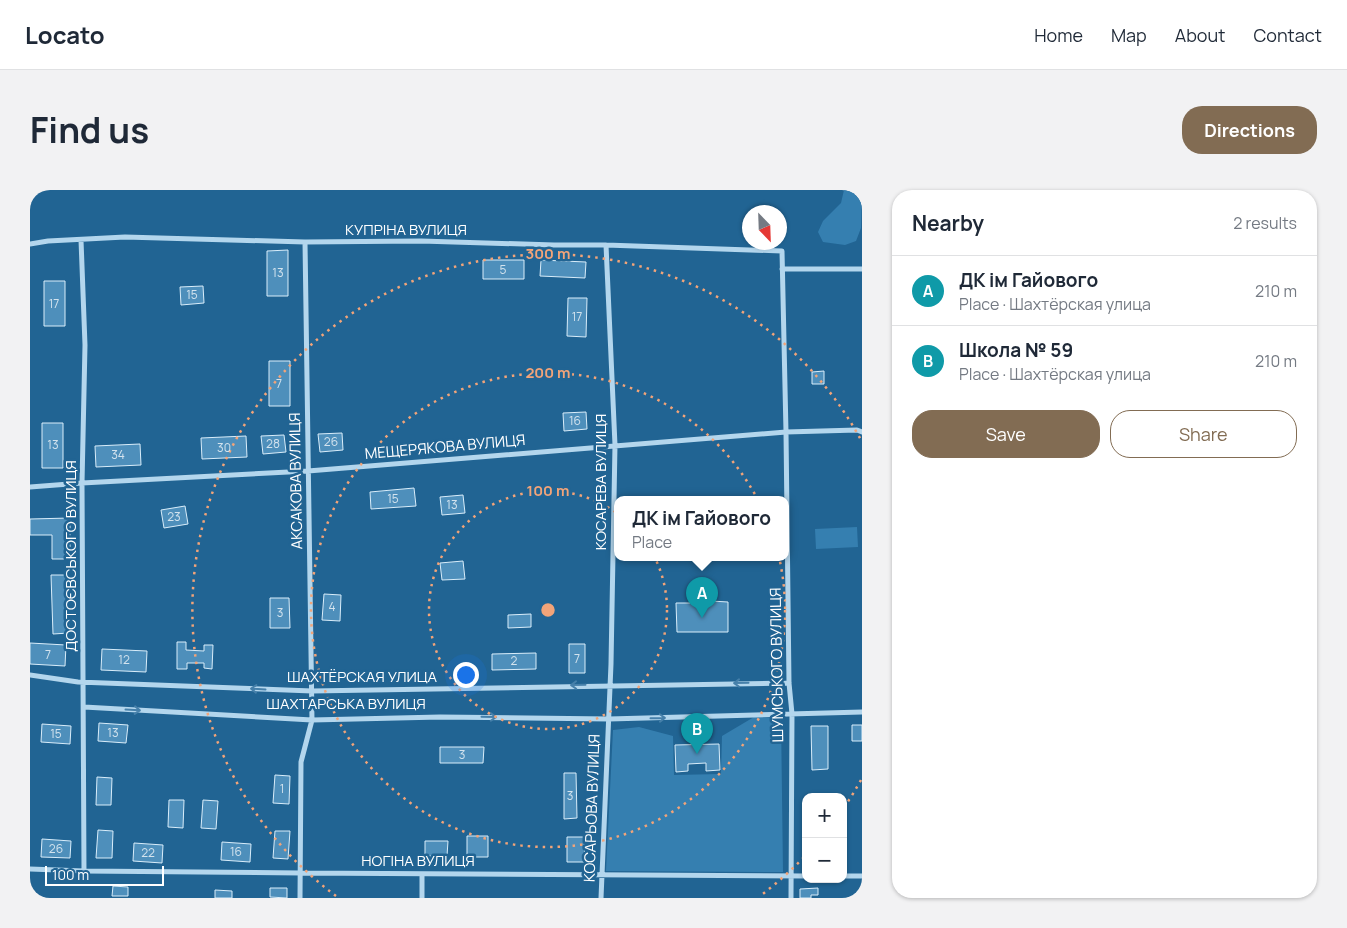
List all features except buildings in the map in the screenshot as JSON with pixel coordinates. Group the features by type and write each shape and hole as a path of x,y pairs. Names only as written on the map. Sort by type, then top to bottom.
{"street":[{"name":"КУПРІНА ВУЛИЦЯ","path":"30,244 48,241 125,237 305,242 421,241 554,245 606,244 782,251"},
{"name":"ДОСТОЄВСЬКОГО ВУЛИЦЯ","path":"81,240 85,345 82,483 84,871"},
{"name":"АКСАКОВА ВУЛИЦЯ","path":"300,898 301,762 312,720 305,242"},
{"name":"КОСАРЕВА ВУЛИЦЯ","path":"606,244 615,445 609,719"},
{"name":"ШУМСЬКОГО ВУЛИЦЯ","path":"782,251 787,496"},
{"path":"782,269 862,269"},
{"name":"МЕЩЕРЯКОВА ВУЛИЦЯ","path":"30,487 308,471 786,432 857,430 862,432"},
{"name":"ШУМСЬКОГО ВУЛИЦЯ","path":"788,561 789,683 792,714 792,898"},
{"name":"ШАХТЁРСКАЯ УЛИЦА","path":"30,675 84,681 312,691 789,683"},
{"name":"ШАХТАРСЬКА ВУЛИЦЯ","path":"84,707 312,720 440,717 609,719 862,712"},
{"name":"КОСАРЬОВА ВУЛИЦЯ","path":"601,898 609,719"},
{"name":"НОГІНА ВУЛИЦЯ","path":"30,869 301,873 802,876"},
{"path":"422,874 422,898"},
{"path":"847,876 862,876"}],"shaded area":[{"path":"844,190 862,190 861,228 856,241 845,245 823,242 818,232 823,221 841,203"},
{"path":"857,527 858,547 816,549 815,529"},
{"path":"754,717 781,718 783,872 606,871 613,730 639,727 673,736 674,775 721,774 722,736"}],"place":[{"name":"ДК ім Гайового","path":"702,618"},
{"name":"Школа № 59","path":"697,754"}]}
